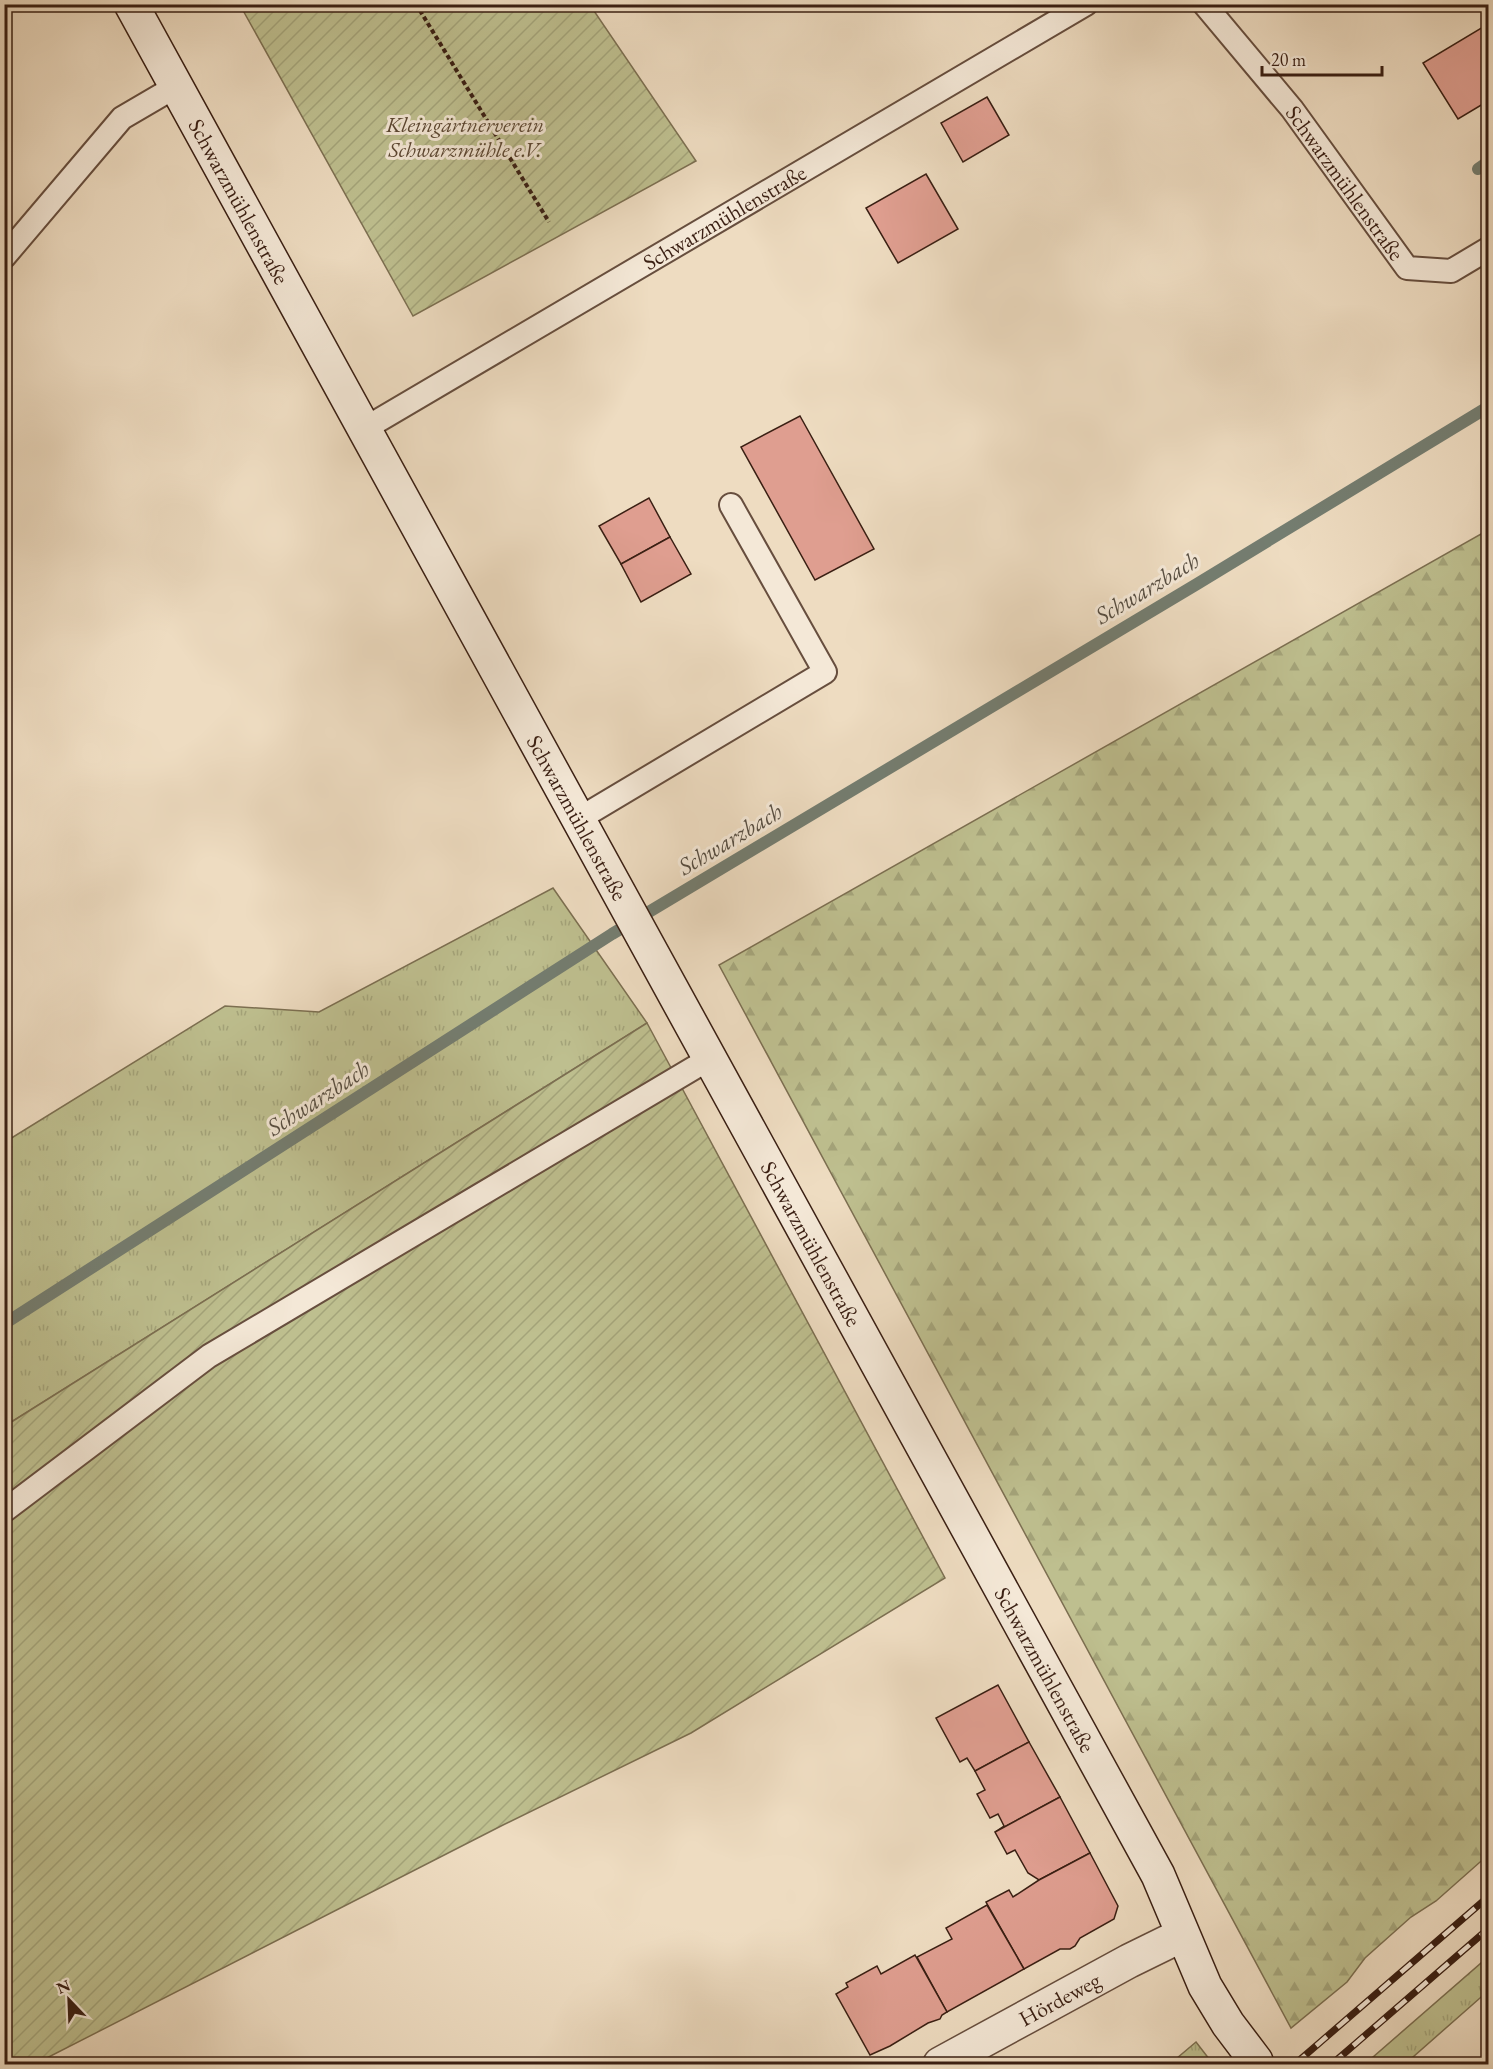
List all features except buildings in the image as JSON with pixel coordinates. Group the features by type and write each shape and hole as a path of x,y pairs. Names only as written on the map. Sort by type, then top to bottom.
{"street":[{"name":"Schwarzmühlenstraße","path":"130,4 1158,1875 1205,1986 1228,2024 1256,2061"},
{"name":"Hördeweg","path":"940,2064 1129,1961 1182,1935"}],"lane":[{"name":"Schwarzmühlenstraße","path":"364,429 1086,4"},
{"name":"Schwarzmühlenstraße","path":"1204,4 1292,109 1407,268 1451,271 1488,249"},
{"path":"4,257 122,118 175,87"},
{"path":"577,820 825,672 731,505"},
{"path":"4,1510 209,1356 710,1059"}],"path":[{"path":"416,4 549,222"}],"green space":[{"name":"Kleingärtnerverein Schwarzmühle e.V.","path":"240,5 590,5 696,161 413,316"},
{"path":"1488,530 1488,1855 1436,1901 1411,1917 1365,1958 1347,1982 1291,2028 719,965"},
{"path":"553,888 647,1023 5,1426 5,1142 225,1006 319,1012"},
{"path":"647,1023 945,1578 691,1733 503,1825 35,2064 5,2064 5,1426"},
{"path":"1488,1957 1488,1991 1405,2064 1365,2064"},
{"path":"1196,2042 1213,2064 1170,2064"}],"waterway":[{"path":"1478,169 1488,162"},
{"name":"Schwarzbach","path":"4,1324 612,934 1488,407"}],"railway":[{"path":"1295,2064 1488,1897"},
{"path":"1332,2064 1488,1929"}]}
